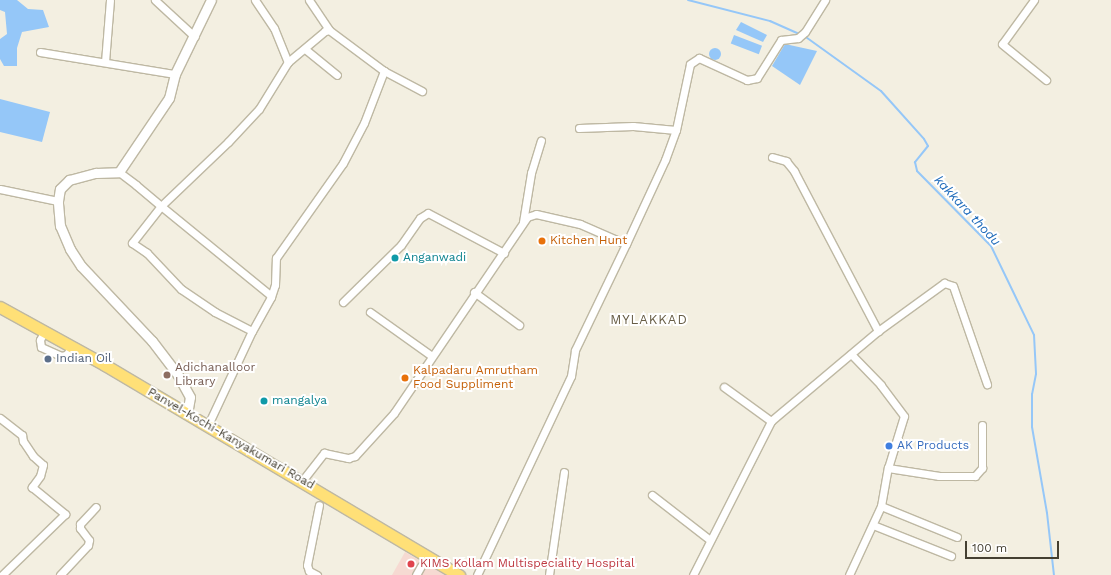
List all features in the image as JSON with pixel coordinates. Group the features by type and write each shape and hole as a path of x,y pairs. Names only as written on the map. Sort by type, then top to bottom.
{"highway":[{"name":"Panvel-Kochi-Kanyakumari Road","path":"0,307 72,347 187,414 206,427 302,481 459,575"}],"street":[{"path":"105,62 110,0"},
{"path":"155,0 195,37"},
{"path":"119,172 169,98 175,74 195,37 211,0"},
{"path":"255,0 274,28 288,62"},
{"path":"309,0 329,30 384,72 422,91"},
{"path":"477,575 571,376 575,350 665,160 676,130 688,71 693,61 699,58 748,80 757,78 781,40 798,38 805,32 825,0"},
{"path":"1034,0 1002,44 1046,80"},
{"path":"252,331 215,312 181,289 147,253 132,244 161,206 228,142 259,109 288,62 305,50 325,31 329,30"},
{"path":"305,50 337,75"},
{"path":"40,52 175,74"},
{"path":"206,427 227,389 252,331 271,297 275,285 274,264 276,258 343,163 364,123 384,72"},
{"path":"579,128 633,126 676,130"},
{"path":"523,222 531,173 541,140"},
{"path":"772,157 786,161 794,171 878,331"},
{"path":"187,414 190,397 178,375 152,341 81,266 70,249 60,226 58,201 60,189 69,180 96,173 119,172 271,297"},
{"path":"0,189 58,201"},
{"path":"343,302 401,245 420,218 428,213 504,253"},
{"path":"302,481 324,453 348,458 355,456 394,413 432,356 452,330 474,292 504,253 527,217 536,214 580,224 626,244"},
{"path":"693,575 772,421 878,331 944,283 948,283 952,286 987,384"},
{"path":"474,292 519,325"},
{"path":"370,312 432,356"},
{"path":"850,575 881,506 888,468 904,416 881,385 851,354"},
{"path":"724,387 772,421"},
{"path":"0,418 22,436 22,441 33,456 43,465 40,476 32,487 65,514 2,575"},
{"path":"888,468 939,476 975,476 982,468 982,426"},
{"path":"549,575 564,472"},
{"path":"652,495 710,540"},
{"path":"317,575 309,570 307,565 319,505"},
{"path":"881,506 957,537"},
{"path":"60,575 88,545 89,540 80,528 80,524 96,507"},
{"path":"873,525 951,556"},
{"path":"416,575 421,566"}],"shaded area":[{"name":"KIMS Kollam Multispeciality Hospital","path":"405,552 445,575 392,575"}],"water":[{"path":"0,0 17,0 28,9 43,10 49,27 22,32 17,48 17,66 4,66 0,59 0,39 7,34 5,12 0,10"},
{"path":"741,22 767,35 763,42 736,30"},
{"path":"734,35 762,46 759,54 731,43"},
{"path":"785,44 817,51 800,85 772,66"},
{"path":"715,48 719,50 721,54 719,58 715,60 711,58 709,54 711,50"},
{"path":"0,99 50,112 42,142 0,132"}],"waterway":[{"name":"kakkara thodu","path":"688,0 770,21 799,34"},
{"name":"kakkara thodu","path":"803,35 881,91 924,139 928,146 915,162 917,171 991,246 1034,335 1036,374 1032,394 1032,427 1047,513 1054,575"}],"place":[{"name":"Kitchen Hunt","path":"542,241"},
{"name":"Anganwadi","path":"395,258"},
{"name":"Indian Oil","path":"48,359"},
{"name":"Adichanalloor Library","path":"167,375"},
{"name":"Kalpadaru Amrutham Food Suppliment","path":"405,378"},
{"name":"mangalya","path":"264,401"},
{"name":"AK Products","path":"889,446"},
{"name":"KIMS Kollam Multispeciality Hospital","path":"411,564"}],"district":[{"name":"MYLAKKAD","path":"649,320"}]}
